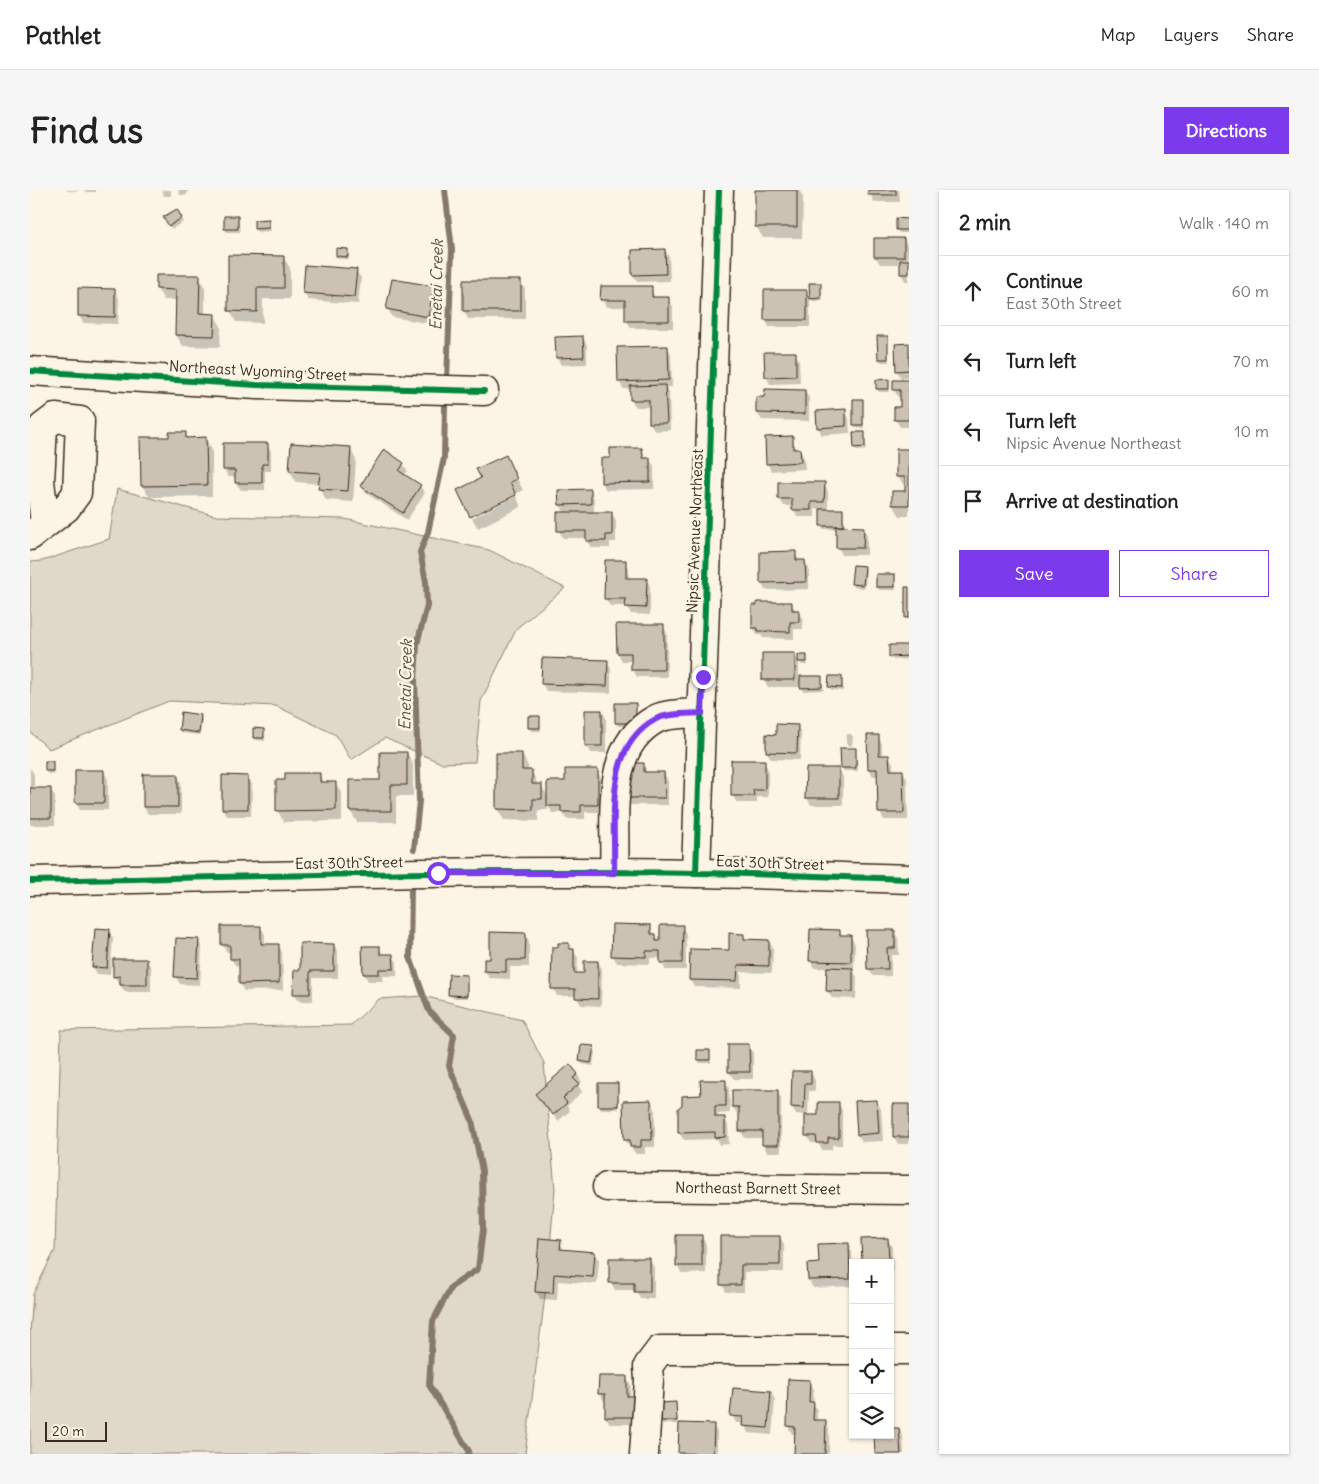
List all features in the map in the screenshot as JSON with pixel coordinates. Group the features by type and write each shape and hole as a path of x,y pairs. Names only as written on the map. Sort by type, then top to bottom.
{"street":[{"name":"Nipsic Avenue Northeast","path":"696,873 719,190"},
{"name":"Northeast Wyoming Street","path":"30,371 257,385 484,391"},
{"path":"614,873 616,780 629,742 657,719 702,713"},
{"name":"East 30th Street","path":"30,881 428,874 614,873 696,873 909,879"},
{"name":"Northeast Barnett Street","path":"607,1187 909,1190"},
{"path":"644,1454 649,1380 648,1366 660,1350 849,1350"},
{"path":"894,1350 909,1350"}],"shaded area":[{"path":"117,489 217,516 345,519 489,550 565,588 517,628 481,701 475,762 441,763 385,738 351,760 336,735 276,706 169,701 49,749 30,732 30,562 42,561 109,539"},
{"path":"423,996 522,1020 544,1063 555,1189 547,1280 525,1454 30,1454 30,1333 33,1294 55,1250 61,1030 351,1025 379,999"}],"building":[{"path":"755,190 797,190 797,227 755,227"},
{"path":"868,190 896,190 896,195 868,195"},
{"path":"177,209 182,218 169,226 163,217"},
{"path":"224,216 238,216 238,229 224,229"},
{"path":"896,218 909,219 909,230 896,230"},
{"path":"269,219 269,228 254,229 254,220"},
{"path":"874,238 904,238 904,257 874,257"},
{"path":"336,248 348,249 348,257 336,256"},
{"path":"665,249 666,274 632,275 632,250"},
{"path":"228,255 284,256 284,288 257,288 257,312 228,311"},
{"path":"900,260 909,260 909,274 900,274"},
{"path":"305,265 357,269 354,297 303,293"},
{"path":"156,275 200,275 199,313 215,314 214,336 175,335 176,290 156,289"},
{"path":"392,279 434,286 428,317 386,309"},
{"path":"463,280 521,280 521,311 463,311"},
{"path":"809,283 821,283 821,298 810,299"},
{"path":"601,286 652,286 652,297 669,297 669,321 625,321 625,300 600,300"},
{"path":"78,288 115,289 115,317 78,316"},
{"path":"764,290 807,290 807,320 764,320"},
{"path":"583,336 584,357 556,358 555,337"},
{"path":"877,336 888,336 888,359 878,359"},
{"path":"909,343 909,370 896,371 895,344"},
{"path":"668,346 669,380 618,382 617,347"},
{"path":"764,352 796,352 796,376 765,377"},
{"path":"889,379 889,389 876,389 876,380"},
{"path":"893,380 909,380 909,420 894,420 894,407 900,407 900,390 893,390"},
{"path":"665,385 667,423 649,423 649,400 630,400 630,386"},
{"path":"765,389 805,390 805,414 756,413 756,397 764,397"},
{"path":"853,399 863,399 863,425 853,425"},
{"path":"846,409 846,426 817,428 816,411"},
{"path":"169,432 186,432 186,438 206,437 207,485 141,486 140,437 169,437"},
{"path":"853,432 865,432 865,447 854,448"},
{"path":"793,436 793,449 800,449 801,462 766,464 765,437"},
{"path":"223,443 268,443 268,464 262,464 262,483 235,483 235,470 223,470"},
{"path":"291,443 351,447 348,491 318,489 320,473 289,471"},
{"path":"610,448 642,448 643,458 650,458 650,482 601,483 601,458 610,458"},
{"path":"384,449 404,463 399,471 421,485 403,513 360,486"},
{"path":"896,449 909,449 909,505 892,505 892,491 905,491 905,477 896,477"},
{"path":"506,455 517,479 510,482 516,495 470,517 457,490 481,478 476,469"},
{"path":"778,482 825,482 824,502 811,502 811,510 792,510 792,499 778,499"},
{"path":"591,489 591,504 559,505 558,490"},
{"path":"820,509 843,509 843,526 820,526"},
{"path":"557,512 612,512 612,535 606,535 606,541 586,541 586,531 557,531"},
{"path":"836,526 864,527 863,548 836,548"},
{"path":"796,551 796,560 805,560 806,582 760,583 760,552"},
{"path":"605,560 626,560 626,578 647,578 646,608 625,607 626,599 604,599"},
{"path":"853,565 865,566 863,585 851,584"},
{"path":"876,574 895,574 895,587 876,587"},
{"path":"905,587 909,587 909,618 905,618"},
{"path":"757,602 792,602 792,610 799,610 799,622 790,622 790,632 758,631 758,628 752,628 752,605 757,605"},
{"path":"616,624 664,624 664,670 631,670 631,653 617,653"},
{"path":"889,645 909,645 909,656 889,657"},
{"path":"762,653 795,653 795,680 762,680"},
{"path":"798,655 807,655 807,662 798,662"},
{"path":"542,658 608,660 607,686 541,684"},
{"path":"800,676 822,676 822,687 800,688"},
{"path":"829,676 842,676 842,688 828,687"},
{"path":"615,703 636,703 636,723 615,723"},
{"path":"585,710 602,710 602,746 585,746"},
{"path":"181,712 201,715 199,733 179,730"},
{"path":"528,716 540,716 540,728 528,728"},
{"path":"776,724 798,725 797,753 766,752 766,734 776,735"},
{"path":"253,728 264,729 264,738 253,738"},
{"path":"867,735 879,735 879,755 889,755 890,770 903,770 904,813 878,813 877,769 868,769"},
{"path":"840,748 856,748 856,768 841,768"},
{"path":"380,752 407,752 407,785 391,785 391,811 349,811 349,780 380,780"},
{"path":"496,753 522,753 522,770 532,770 532,784 542,784 542,799 533,799 533,810 496,809"},
{"path":"731,760 765,760 765,790 753,790 754,796 731,796"},
{"path":"45,761 53,761 53,771 45,771"},
{"path":"627,763 644,763 644,772 664,772 665,798 621,798"},
{"path":"806,768 839,768 839,798 805,798"},
{"path":"565,769 598,769 598,805 581,805 581,812 561,812 561,806 547,806 547,781 565,781"},
{"path":"75,770 104,770 104,803 75,803"},
{"path":"285,773 320,773 320,782 336,782 336,810 276,811 276,780 285,780"},
{"path":"143,774 178,774 178,807 143,807"},
{"path":"222,775 248,776 248,809 222,809"},
{"path":"30,788 51,788 51,818 30,818"},
{"path":"612,924 651,925 651,934 656,934 656,941 660,941 660,925 683,925 682,963 660,963 660,951 646,951 646,957 611,956"},
{"path":"221,926 261,926 261,944 279,944 279,983 239,984 239,959 230,959 230,945 221,945"},
{"path":"95,928 110,929 107,968 92,967"},
{"path":"810,929 840,930 840,935 851,935 851,962 809,961"},
{"path":"866,930 895,930 895,948 887,948 888,969 867,969"},
{"path":"490,932 526,933 525,960 506,960 506,972 484,971 484,959 490,959"},
{"path":"729,933 744,934 744,939 769,940 769,966 738,965 737,981 689,980 690,949 729,950"},
{"path":"176,938 199,939 197,978 174,977"},
{"path":"300,943 334,944 334,971 310,971 310,994 293,994 294,970 300,970"},
{"path":"558,943 569,943 569,949 574,949 574,973 584,973 584,961 598,961 598,999 575,998 575,989 551,989 552,947 558,947"},
{"path":"362,946 380,946 380,954 393,954 394,969 379,969 379,974 363,974"},
{"path":"113,959 147,959 147,985 120,985 120,976 113,977"},
{"path":"827,967 853,968 853,992 826,991"},
{"path":"449,974 467,975 467,996 448,995"},
{"path":"728,1044 749,1044 750,1072 728,1072"},
{"path":"581,1045 594,1046 591,1063 579,1061"},
{"path":"697,1050 710,1050 710,1060 697,1060"},
{"path":"570,1064 578,1074 573,1078 579,1084 563,1098 567,1103 553,1115 535,1094"},
{"path":"792,1071 811,1071 811,1084 805,1084 804,1108 791,1107"},
{"path":"700,1080 726,1080 726,1106 715,1106 715,1117 725,1117 725,1137 715,1138 715,1132 678,1133 678,1108 682,1105 682,1096 701,1095"},
{"path":"598,1083 618,1083 618,1106 598,1106"},
{"path":"732,1090 778,1090 778,1145 762,1145 762,1131 739,1131 739,1107 732,1107"},
{"path":"651,1100 652,1140 641,1140 641,1147 630,1147 630,1140 624,1140 623,1101"},
{"path":"877,1100 879,1133 857,1135 855,1101"},
{"path":"818,1102 839,1102 839,1138 828,1138 828,1143 817,1143 816,1136 805,1136 805,1115 818,1115"},
{"path":"893,1104 909,1104 909,1137 893,1137"},
{"path":"676,1235 702,1235 702,1266 676,1266"},
{"path":"720,1236 780,1236 780,1265 741,1265 741,1285 720,1285"},
{"path":"539,1238 561,1240 560,1249 595,1252 593,1277 554,1274 553,1293 535,1292"},
{"path":"888,1238 889,1259 862,1259 861,1239"},
{"path":"849,1243 849,1279 808,1280 807,1264 819,1263 818,1244"},
{"path":"609,1258 650,1258 650,1292 634,1292 634,1283 609,1283"},
{"path":"599,1376 627,1376 627,1396 643,1396 643,1417 605,1417 605,1394 598,1394"},
{"path":"788,1379 810,1380 809,1402 814,1402 813,1420 826,1420 825,1454 794,1454 795,1427 787,1426"},
{"path":"733,1388 771,1391 768,1428 742,1426 743,1417 730,1416"},
{"path":"676,1402 677,1421 660,1421 660,1403"},
{"path":"679,1423 714,1424 713,1454 678,1453"},
{"path":"894,1428 899,1428 901,1454 875,1454 874,1439 894,1439"}],"waterway":[{"name":"Enetai Creek","path":"445,190 452,249 447,380"},
{"name":"Enetai Creek","path":"414,849 419,801 415,681 417,644 427,606 426,582 420,552 428,532 444,458 445,406"},
{"name":"Enetai Creek","path":"411,888 410,957 429,1011 454,1035 449,1066 472,1120 482,1171 483,1229 478,1269 451,1287 433,1321 429,1385 469,1451 468,1454"}],"cycle path":[{"path":"696,873 719,190"},
{"path":"30,371 257,385 484,391"},
{"path":"30,881 530,872 724,873 909,879"}],"route":[{"path":"438,873 614,873 616,780 629,742 657,719 702,713 703,677"}]}
